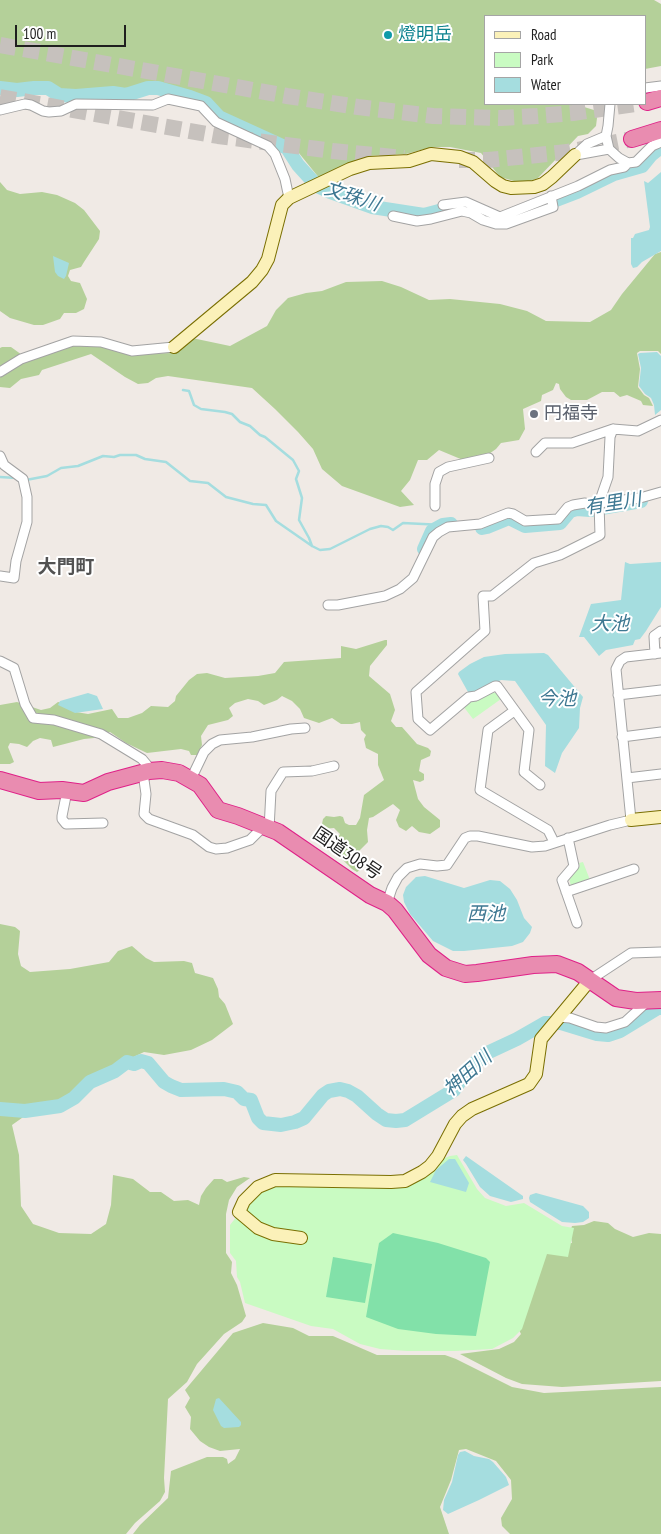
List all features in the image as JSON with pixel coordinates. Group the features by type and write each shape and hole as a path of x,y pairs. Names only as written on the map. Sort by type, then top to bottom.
{"highway":[{"path":"632,139 661,130"},
{"name":"国道308号","path":"0,780 39,791 84,793 108,782 146,772 171,771 200,785 218,810 278,832 372,896 387,903 395,910 429,954 446,968 465,974 477,974 533,965 557,964 571,969 616,998 655,1000"}],"street":[{"path":"651,96 661,86"},
{"path":"0,110 25,104 49,112 61,111 76,104 153,105 168,100 201,106 216,122 268,146 275,154 285,179 289,198"},
{"path":"610,105 606,136 609,149 628,163"},
{"path":"0,372 21,358 73,342 100,342 132,351 174,347 252,282 262,270 268,259 282,205 289,198 350,169 369,163 409,161 430,154 460,157 473,162 503,186 511,188 534,187 552,177 587,144 606,136"},
{"path":"443,205 466,202 500,217 578,186 610,170 636,162 652,146 661,142"},
{"path":"575,155 609,149"},
{"path":"393,216 417,220 431,219 462,211 472,213 496,224 506,224 553,207 551,196"},
{"path":"536,452 545,443 572,443 613,429 638,431 661,420"},
{"path":"540,785 524,772 529,730 495,686 476,696 469,696 428,730 418,719 416,692 485,631 483,596 492,596 534,563 560,555 600,535 598,503 608,477 610,437 613,429"},
{"path":"0,456 4,464 22,479 27,497 27,522 16,561 14,578 0,576"},
{"path":"435,506 435,484 440,472 448,467 488,458"},
{"path":"328,606 385,596 400,589 413,578 434,537 443,529 480,524 508,513 525,521 558,519 568,506 585,503 592,505 640,498 661,492"},
{"path":"631,820 616,669 620,661 626,657 658,653 654,636 661,630"},
{"path":"0,661 14,668 25,704 33,718 54,720 101,734 142,759 147,765 144,814 149,819 193,835 209,847 216,849 227,848 250,840 267,828 271,791 283,772 312,771 334,766"},
{"path":"618,695 661,690"},
{"path":"514,711 488,730 480,790 548,830 554,842"},
{"path":"191,779 206,748 220,740 252,738 291,729 305,728"},
{"path":"622,737 661,732"},
{"path":"627,778 661,774"},
{"path":"67,791 62,816 66,824 103,823"},
{"path":"387,903 398,877 407,868 420,864 447,865 465,838 470,836 532,847 545,846 631,820 661,817"},
{"path":"568,838 574,866 562,880 577,923"},
{"path":"566,892 634,869"},
{"path":"301,1238 273,1234 258,1228 239,1212 244,1201 258,1187 276,1180 391,1182 405,1181 422,1172 436,1158 455,1124 462,1116 472,1109 529,1084 536,1074 541,1039 590,980 631,953 661,952"},
{"path":"559,1017 570,1018 596,1027 606,1028 625,1022 655,1000"}],"green space":[{"path":"0,0 654,0 661,4 661,66 646,69 646,15 483,15 483,105 577,105 594,110 597,118 596,126 588,134 578,136 538,178 528,182 500,177 481,153 450,147 432,147 406,154 366,156 320,179 294,147 247,127 221,113 207,99 159,85 147,86 126,93 115,90 71,94 59,93 46,87 16,89 0,86"},
{"path":"0,182 7,190 20,194 42,192 57,195 75,203 84,210 100,231 99,239 81,267 70,270 68,276 71,281 80,283 87,299 84,309 76,313 64,313 60,319 43,325 34,325 10,318 0,311"},
{"path":"661,252 661,354 658,351 640,351 637,353 640,369 638,387 649,398 653,406 643,405 641,401 627,395 620,397 614,392 602,392 587,400 571,400 566,397 559,384 556,383 553,390 542,395 541,401 523,409 525,429 519,440 501,443 486,456 463,460 439,450 427,460 418,460 410,480 401,491 414,505 400,507 342,486 322,469 313,449 298,432 252,388 168,376 156,378 148,383 138,384 91,354 42,370 39,375 21,379 10,388 0,387 0,348 2,347 11,347 29,360 70,346 99,345 126,354 173,353 192,338 230,346 267,326 276,310 288,298 322,291 346,282 382,281 401,287 429,300 450,299 500,304 527,311 546,321 590,322 611,310 655,254"},
{"path":"387,640 387,645 370,666 369,676 390,694 395,710 391,721 396,727 402,727 417,744 431,751 430,756 421,760 419,771 424,774 424,780 420,782 413,780 418,799 424,807 440,820 440,827 430,834 419,832 412,826 406,831 399,827 396,820 400,810 393,804 369,818 368,842 357,853 361,865 360,870 357,872 342,859 338,844 335,842 340,834 334,828 323,829 322,824 326,816 340,816 343,817 345,823 356,825 360,818 364,795 384,780 378,765 378,754 366,748 364,739 366,735 361,730 360,722 341,724 332,718 319,723 304,718 300,709 292,701 282,696 264,705 258,701 248,699 235,703 229,708 233,716 228,720 208,725 201,736 202,745 197,755 191,755 189,751 181,749 147,753 126,743 110,732 94,738 53,747 51,740 40,738 33,741 27,747 10,743 8,747 14,762 0,764 0,705 17,702 41,710 50,708 58,702 74,705 76,712 88,714 112,709 118,718 128,718 142,713 151,706 168,707 175,701 176,696 189,680 197,674 207,673 225,678 275,673 284,662 341,658 341,646 356,649"},
{"path":"490,692 497,693 501,699 473,719 463,706 471,700"},
{"path":"583,862 590,880 571,886 569,878 580,866 579,863"},
{"path":"0,924 15,927 20,931 18,954 21,966 30,972 70,969 109,962 118,951 132,946 154,962 184,961 192,963 195,973 213,978 219,997 225,1004 233,1024 212,1040 191,1050 164,1055 144,1052 84,1081 71,1095 54,1106 36,1108 12,1125 19,1155 21,1206 33,1224 59,1233 91,1234 106,1224 111,1205 113,1175 133,1179 150,1192 161,1192 174,1201 188,1200 199,1205 201,1196 214,1179 222,1179 227,1182 244,1177 250,1178 237,1187 229,1200 226,1214 226,1253 232,1262 231,1273 237,1285 246,1316 242,1322 224,1334 197,1364 187,1382 168,1399 165,1492 160,1501 135,1523 126,1534 0,1534"},
{"path":"457,1155 477,1189 485,1198 506,1206 524,1203 562,1226 574,1228 568,1257 547,1254 522,1329 513,1338 492,1349 407,1351 380,1349 360,1344 333,1329 311,1326 245,1303 237,1277 236,1261 230,1253 230,1225 245,1206 261,1191 273,1185 391,1187 440,1160"},
{"path":"295,1189 562,1244 572,1243 570,1232 572,1226 584,1225 594,1221 608,1223 615,1229 633,1237 649,1233 661,1234 661,1381 562,1387 522,1384 506,1378 460,1354 499,1349 514,1342 521,1334 517,1326"},
{"path":"393,1233 438,1243 486,1258 490,1262 476,1336 436,1334 398,1329 366,1317 379,1243"},
{"path":"333,1257 372,1264 365,1303 326,1297"},
{"path":"263,1323 293,1328 309,1336 333,1336 377,1355 445,1355 512,1387 544,1393 661,1387 661,1534 510,1534 502,1526 501,1518 512,1499 511,1480 496,1461 466,1449 459,1450 451,1480 440,1507 449,1534 133,1534 168,1498 171,1471 207,1457 223,1457 227,1459 228,1464 235,1459 240,1449 220,1451 209,1447 200,1441 190,1429 191,1417 185,1407 190,1398 185,1390 233,1333"}],"water":[{"path":"661,172 661,251 633,268 631,264 631,238 635,234 649,230 650,227 644,181 648,183"},
{"path":"53,256 69,263 64,279 55,272"},
{"path":"657,352 661,356 661,410 655,415 651,398 639,386 641,368 638,354"},
{"name":"大池","path":"625,562 630,564 661,562 661,607 646,631 640,639 635,640 633,645 606,650 599,656 584,637 579,637 591,604 621,600"},
{"name":"今池","path":"544,653 548,655 583,697 580,708 579,728 562,753 555,773 545,766 546,725 515,681 501,680 475,692 468,692 458,674 470,664 484,657 505,654"},
{"path":"88,693 97,696 103,709 75,713 58,705 60,701"},
{"name":"西池","path":"425,876 464,888 490,880 500,881 510,889 517,900 524,918 532,927 530,933 523,942 512,946 464,951 453,951 433,941 410,914 403,895 406,887 416,877"},
{"path":"466,1156 523,1196 523,1199 511,1202 490,1196 480,1187 463,1160"},
{"path":"449,1159 455,1159 469,1183 466,1192 430,1182 436,1170"},
{"path":"536,1193 583,1206 589,1212 589,1218 583,1222 562,1222 530,1202 530,1195"},
{"path":"219,1398 241,1422 239,1427 224,1428 221,1426 213,1410 216,1399"},
{"path":"465,1451 493,1462 506,1477 509,1485 448,1514 443,1510 444,1500 452,1482 458,1455 460,1452"}],"waterway":[{"name":"文珠川","path":"0,88 17,90 48,88 59,95 76,96 113,93 126,95 148,88 158,88 190,97 206,103 219,117 287,148 298,165 317,186 372,207 424,215 461,207 478,210 496,220 504,220 577,192 614,174 642,166 661,147"},
{"path":"183,390 189,391 194,405 201,409 232,414 240,422 250,426 293,460 299,471 296,479 302,498 299,520 312,546"},
{"path":"26,480 47,476 61,468 78,466 103,456 136,455 145,459 166,462 190,481 208,483 226,497 253,504 266,505 276,521 320,550 330,549 370,529 381,526 393,530 403,523 443,525"},
{"path":"0,477 16,478"},
{"name":"有里川","path":"482,528 509,518 525,526 560,523 570,511 577,509 590,510 641,501"},
{"name":"有里川","path":"424,549 432,531 443,525 451,524"},
{"name":"神田川","path":"0,1109 25,1111 60,1106 74,1098 90,1082 115,1071 127,1062 134,1064 141,1061 148,1063 164,1082 181,1090 224,1089 237,1092 244,1099 251,1100 258,1118 263,1123 281,1125 295,1122 304,1118 323,1095 329,1091 340,1089 357,1096 386,1120 405,1120 454,1090 469,1068 487,1053 545,1023 561,1023 597,1034 608,1035 620,1031 661,1008"}],"tunnel":[{"path":"0,45 287,96 433,116 501,118 537,116 629,105"},
{"path":"0,97 218,136 404,158"},
{"path":"459,160 488,160 567,152 632,139"}],"place":[{"name":"燈明岳","path":"388,35"},
{"name":"円福寺","path":"534,414"}],"district":[{"name":"大門町","path":"66,568"}]}
